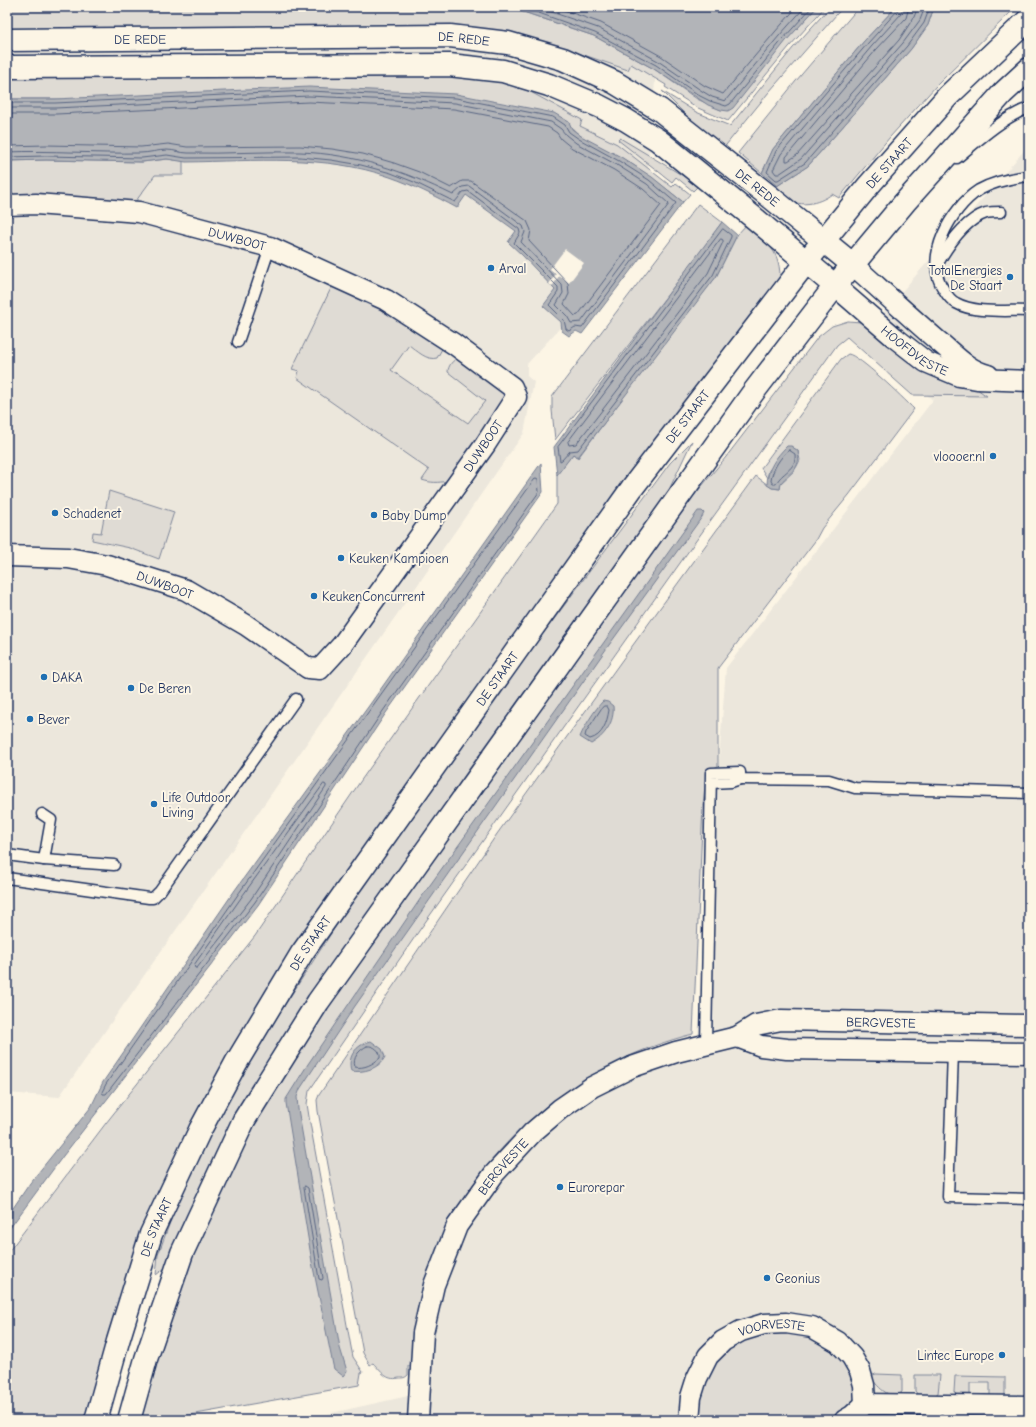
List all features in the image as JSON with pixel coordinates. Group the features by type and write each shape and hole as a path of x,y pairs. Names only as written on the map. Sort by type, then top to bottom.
{"main road":[{"name":"DE STAART","path":"96,1420 151,1234 200,1130 236,1063 302,953 632,488 806,262 869,185 948,96 1029,19"},
{"name":"DE REDE","path":"7,40 450,36 508,43 563,59 614,82 660,110 824,240 852,264"},
{"name":"DE REDE","path":"7,67 449,65 503,71 550,85 599,106 626,120 658,140 835,286"},
{"path":"129,1420 146,1359 182,1253 244,1120 318,1002 752,394 852,264 905,202 1003,94 1029,69"}],"street":[{"name":"DUWBOOT","path":"7,204 36,204 138,212 270,247 386,300 454,344 512,387 516,397 484,445 342,645 320,670 308,668 246,625 186,590 107,565 68,558 7,556"},
{"name":"HOOFDVESTE","path":"852,264 920,326 966,365 985,375 1020,381"},
{"name":"HOOFDVESTE","path":"835,286 894,337 926,362 959,376 977,379 1020,381"},
{"name":"BERGVESTE","path":"418,1420 422,1333 434,1285 458,1226 494,1174 533,1132 560,1109 592,1088 632,1067 676,1052 737,1037 756,1025 781,1020 1029,1025"},
{"path":"737,1037 761,1046 787,1050 1029,1053"},
{"name":"VOORVESTE","path":"689,1420 691,1397 697,1378 708,1356 723,1341 741,1331 764,1324 786,1323 812,1327 838,1342 852,1357 860,1371 864,1385 865,1404"},
{"path":"845,1420 852,1416 865,1404 1029,1406"}],"lane":[{"path":"905,202 1000,124 1018,112 1029,108"},
{"path":"1029,176 1008,179 991,184 978,191 967,200 948,224 941,238 937,252 935,269 936,276 941,286 955,303 967,308 978,310 1029,311"},
{"path":"935,269 944,252 954,239 972,221 987,213 1001,212"},
{"path":"238,342 270,247"},
{"path":"7,878 153,898 160,891 296,698"},
{"path":"706,1044 711,783 731,782 740,776 828,780 855,788 1029,793"},
{"path":"42,814 51,820 44,860"},
{"path":"7,855 44,860 114,865"},
{"path":"953,1052 948,1197 1029,1199"}],"shaded area":[{"path":"7,7 661,7 643,229 567,320 527,364 527,376 534,382 524,433 59,1097 7,1093"},
{"path":"7,7 509,7 594,36 654,69 697,99 721,110 817,7 825,7 789,47 728,121 698,108 665,87 666,85 631,64 628,70 547,44 7,32"},
{"path":"830,7 843,7 769,92 726,145 724,150 706,135 662,91 696,112 730,126 793,48"},
{"path":"859,7 896,7 865,40 773,149 762,173 738,153 796,81"},
{"path":"934,7 1016,7 936,86 890,137 839,198 832,194 821,200 808,204 795,203 789,200 781,193 777,186 808,166 911,49 928,25"},
{"path":"448,74 496,81 525,89 582,120 580,126 617,144 672,187 676,183 690,194 683,202 630,163 585,139 572,128 568,122 55,99 7,99 7,78"},
{"path":"620,138 685,177 697,187 693,191 676,177 672,182 618,140"},
{"path":"1029,145 1029,1415 861,1420 300,1420 408,1396 430,1294 458,1222 550,1109 698,1037 726,668 933,400 859,341"},
{"path":"167,159 183,161 183,175 155,175 133,205 7,199 7,161 46,160 142,162"},
{"path":"698,204 722,222 699,254 555,440 552,397"},
{"path":"746,225 772,249 778,262 780,282 223,1068 163,1182 144,1232 90,1420 7,1420 7,1283 9,1251 106,1123 255,936 362,779 557,504 557,474 573,454 578,458 669,336 716,277 737,235"},
{"path":"334,282 382,307 443,347 437,358 433,359 422,355 409,345 391,370 468,423 485,401 448,372 451,363 459,358 501,386 507,399 447,481 428,482 422,480 429,470 297,378 299,371 292,369"},
{"path":"848,321 861,322 938,379 952,384 977,389 987,396 912,395 847,337 837,345 421,928 309,1091 307,1104 310,1123 351,1347 353,1357 363,1372 361,1373 359,1385 162,1420 140,1420 164,1337 195,1248 250,1132 330,1004 522,732 692,498 726,457 818,337 832,326"},
{"path":"848,354 854,356 871,369 914,409 822,528 815,541 718,668 718,766 709,770 706,776 703,805 693,1034 655,1046 619,1061 584,1080 552,1102 522,1127 495,1156 472,1187 451,1221 431,1267 417,1313 413,1334 412,1366 408,1366 408,1375 395,1379 387,1377 373,1363 370,1365 363,1353 318,1111 317,1100 319,1095 497,834 756,476 772,488 780,489 781,483 794,471 800,460 798,451 791,446 769,470 767,478 761,468 841,359"},
{"path":"692,441 667,494 469,769 311,998 191,1213 165,1268 156,1275 158,1255 181,1192 230,1090 339,921 482,716 670,463"},
{"path":"109,491 174,512 159,559 130,548 92,540 93,532 101,533"},
{"path":"776,1331 814,1337 830,1347 844,1360 858,1389 854,1401 841,1413 830,1420 699,1420 699,1399 710,1370 725,1353 739,1342 748,1338"},
{"path":"876,1374 902,1375 902,1392 897,1395 888,1394 876,1384 870,1376"},
{"path":"915,1375 940,1375 938,1393 935,1395 918,1395 915,1391"},
{"path":"955,1376 1005,1377 1005,1397 990,1396 990,1383 970,1383 970,1396 958,1396 954,1392"},
{"path":"876,1413 1029,1415 1029,1420 861,1420"}],"water":[{"path":"509,7 817,7 786,41 733,108 728,111 708,105 654,69 594,36"},
{"path":"896,7 934,7 928,25 911,49 808,166 777,186 762,173 773,149 865,40"},
{"path":"309,87 456,94 554,113 569,122 572,129 581,136 621,157 652,177 683,202 582,334 576,331 569,336 562,331 561,322 543,306 555,290 508,242 516,231 466,195 457,208 424,191 390,177 340,165 289,160 186,162 167,159 142,162 46,160 7,161 7,99 55,99"},
{"path":"722,222 737,235 716,277 578,457 573,454 557,475 554,447"},
{"path":"787,446 791,446 798,451 799,457 797,466 781,483 780,489 772,488 767,485 770,469 779,454"},
{"path":"541,463 543,492 386,713 258,905 63,1156 7,1232 7,1217 30,1183 91,1107 103,1082 235,890 368,707"},
{"path":"698,511 702,511 704,513 702,517 609,645 355,1006 300,1089 297,1097 298,1109 340,1348 347,1371 343,1376 334,1369 333,1365 312,1262 286,1099 308,1064 425,892"},
{"path":"603,701 608,702 613,706 612,718 604,733 591,744 580,737 590,718"},
{"path":"371,1041 382,1049 385,1057 379,1065 375,1067 365,1071 351,1071 350,1061 354,1052 361,1045"}],"pier":[{"path":"565,249 584,263 569,283 559,276 552,287 549,284 556,274 550,269"}],"place":[{"name":"Arval","path":"491,268"},
{"name":"TotalEnergies De Staart","path":"1010,277"},
{"name":"vloooer.nl","path":"993,456"},
{"name":"Schadenet","path":"55,513"},
{"name":"Baby Dump","path":"374,515"},
{"name":"Keuken Kampioen","path":"341,558"},
{"name":"KeukenConcurrent","path":"314,596"},
{"name":"DAKA","path":"44,677"},
{"name":"De Beren","path":"131,688"},
{"name":"Bever","path":"30,719"},
{"name":"Life Outdoor Living","path":"154,804"},
{"name":"Eurorepar","path":"560,1187"},
{"name":"Geonius","path":"767,1278"},
{"name":"Lintec Europe","path":"1002,1355"}]}
